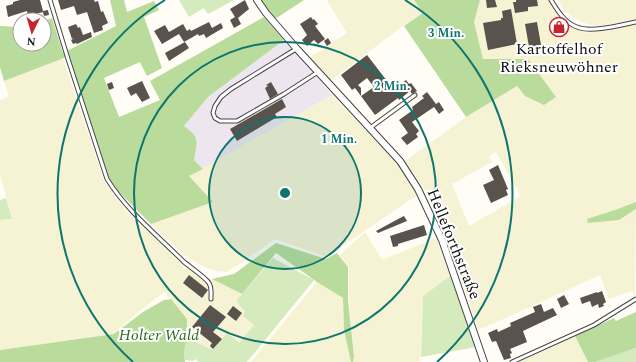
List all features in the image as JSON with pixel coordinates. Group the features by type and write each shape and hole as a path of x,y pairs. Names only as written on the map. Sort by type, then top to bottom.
{"street":[{"name":"Helleforthstraße","path":"257,0 266,13 297,49 400,161 418,189 427,205 442,240 484,362"}],"lane":[{"path":"50,0 108,179 116,193 142,222 209,283 212,290 211,298"},
{"path":"551,0 558,12 577,27 595,29 636,22"},
{"path":"297,49 231,89 221,97 215,106 213,113 214,118 236,121 284,94 318,72"},
{"path":"370,128 415,95"},
{"path":"512,362 594,325 636,299"}],"shaded area":[{"path":"414,0 423,13 403,26 330,81 309,58 347,33 327,1"},
{"path":"480,0 549,0 557,13 569,24 578,30 587,33 636,24 636,202 615,210 619,220 636,209 635,297 632,291 609,299 600,275 486,327 478,329 444,231 428,194 405,161 466,117 517,86 525,96 528,59 483,59 474,22","holes":["496,152 521,196 469,226 452,184 492,162 489,156"]},
{"path":"558,0 636,0 636,20 598,26 584,23 565,12"},
{"path":"284,40 332,95 203,169 194,160 197,140 184,126 208,97"},
{"path":"63,58 104,181 129,214 182,264 184,269 193,267 204,275 242,294 236,301 246,311 243,316 254,325 239,343 213,350 187,338 187,319 164,292 138,312 114,334 0,350 0,220 12,219 0,174 0,100 9,96 4,81"},
{"path":"332,95 394,160 407,176 417,195 327,257 275,239 227,272 215,271 202,266 184,255 151,224 213,202 189,176"},
{"path":"365,232 382,260 436,238 450,276 423,296 420,362 353,362 354,356 349,299 349,267 340,255"},
{"path":"317,282 343,298 344,330 351,362 251,362"},
{"path":"574,336 588,362 519,362"}],"green space":[{"path":"110,0 124,0 127,12 154,1 159,10 144,17 162,68 147,76 140,62 104,78 119,117 160,100 150,81 264,17 284,40 208,97 184,126 195,137 197,144 194,160 203,169 189,176 213,202 151,224 118,191 109,178 69,56 4,81 0,67 0,26 12,27 12,52 52,52 52,18 63,53 116,26"},
{"path":"179,0 234,0 208,14 204,8 189,17"},
{"path":"261,0 304,0 275,19"},
{"path":"414,0 480,0 474,22 483,59 528,59 556,97 544,105 525,96 517,86 466,117 404,26 423,13"},
{"path":"6,198 12,219 0,220 0,200"},
{"path":"636,202 636,209 619,220 588,223 587,219"},
{"path":"276,243 326,259 337,253 348,267 348,300 354,356 353,362 351,362 344,330 343,298 317,282 276,253 242,294 212,279 234,274"},
{"path":"273,258 314,280 247,362 198,362 196,359 193,361 185,360 184,351 187,338 213,350 227,333 239,343 254,325 243,316 245,311 236,301"},
{"path":"450,276 476,347 421,357 423,296"},
{"name":"Holter Wald","path":"171,299 187,319 187,338 184,351 185,362 0,362 0,350 114,334 143,312 164,300"},
{"path":"636,312 636,348 595,362 588,362 575,336 614,318 616,321"},
{"path":"636,348 636,362 595,362"}],"building":[{"path":"20,0 40,0 43,11 48,10 48,12 12,12 12,16 8,17 6,6 13,4 13,2"},
{"path":"58,0 98,1 101,12 103,11 108,23 102,26 103,30 94,33 87,12 77,15 74,6 61,10"},
{"path":"245,0 249,9 238,18 241,24 234,28 230,20 235,17 230,9"},
{"path":"486,0 495,0 497,7 487,8"},
{"path":"516,0 537,0 538,6 528,7 528,11 515,13 513,2 516,2"},
{"path":"511,9 517,44 488,50 483,23 501,20 501,18 503,18 502,11"},
{"path":"311,17 318,24 315,26 325,39 318,44 314,40 307,46 302,40 307,35 300,24"},
{"path":"563,21 564,31 552,33 551,23"},
{"path":"209,22 212,28 221,23 223,28 206,38 204,34 199,36 198,34 184,42 179,34 162,44 154,31 165,25 169,32 183,24 187,31 190,29 191,31"},
{"path":"537,22 541,45 529,47 525,24"},
{"path":"76,24 78,28 80,27 83,35 91,32 92,37 77,44 73,44 71,40 75,38 72,39 68,27"},
{"path":"328,38 331,43 327,46 324,41"},
{"path":"185,42 189,48 169,61 165,53"},
{"path":"367,55 394,90 398,86 401,87 401,84 406,80 409,84 411,83 417,91 412,94 410,91 399,100 398,98 375,115 355,88 352,90 341,75","holes":["367,78 374,87 361,96 361,88 358,85"]},
{"path":"142,81 150,98 142,102 136,93 131,96 127,88"},
{"path":"112,82 114,88 109,90 107,84"},
{"path":"271,82 278,94 270,99 265,88 268,86 266,85"},
{"path":"427,92 436,104 439,102 444,110 439,114 434,107 412,122 419,131 416,134 418,137 407,145 401,138 408,133 399,120 413,110 412,107 424,98 422,96"},
{"path":"282,99 286,107 275,114 277,117 237,141 230,129"},
{"path":"498,165 508,189 506,190 508,195 491,203 483,185 494,180 489,170"},
{"path":"404,216 407,221 378,233 376,231 400,218"},
{"path":"424,225 427,235 393,247 390,236"},
{"path":"189,275 208,290 202,298 183,283"},
{"path":"602,291 606,302 603,304 604,306 599,308 598,304 592,307 590,301 582,304 580,298"},
{"path":"564,295 569,304 561,308 557,299"},
{"path":"541,304 544,312 553,308 557,315 523,331 527,342 510,349 512,353 510,354 511,358 504,360 496,341 492,342 488,333 497,329 498,332 511,326 510,323 535,312 533,307"},
{"path":"210,305 226,317 213,332 222,339 213,349 210,346 212,343 192,327"},
{"path":"233,306 242,313 236,321 227,314"}],"place":[{"name":"Kartoffelhof Rieksneuwöhner","path":"559,27"}]}
